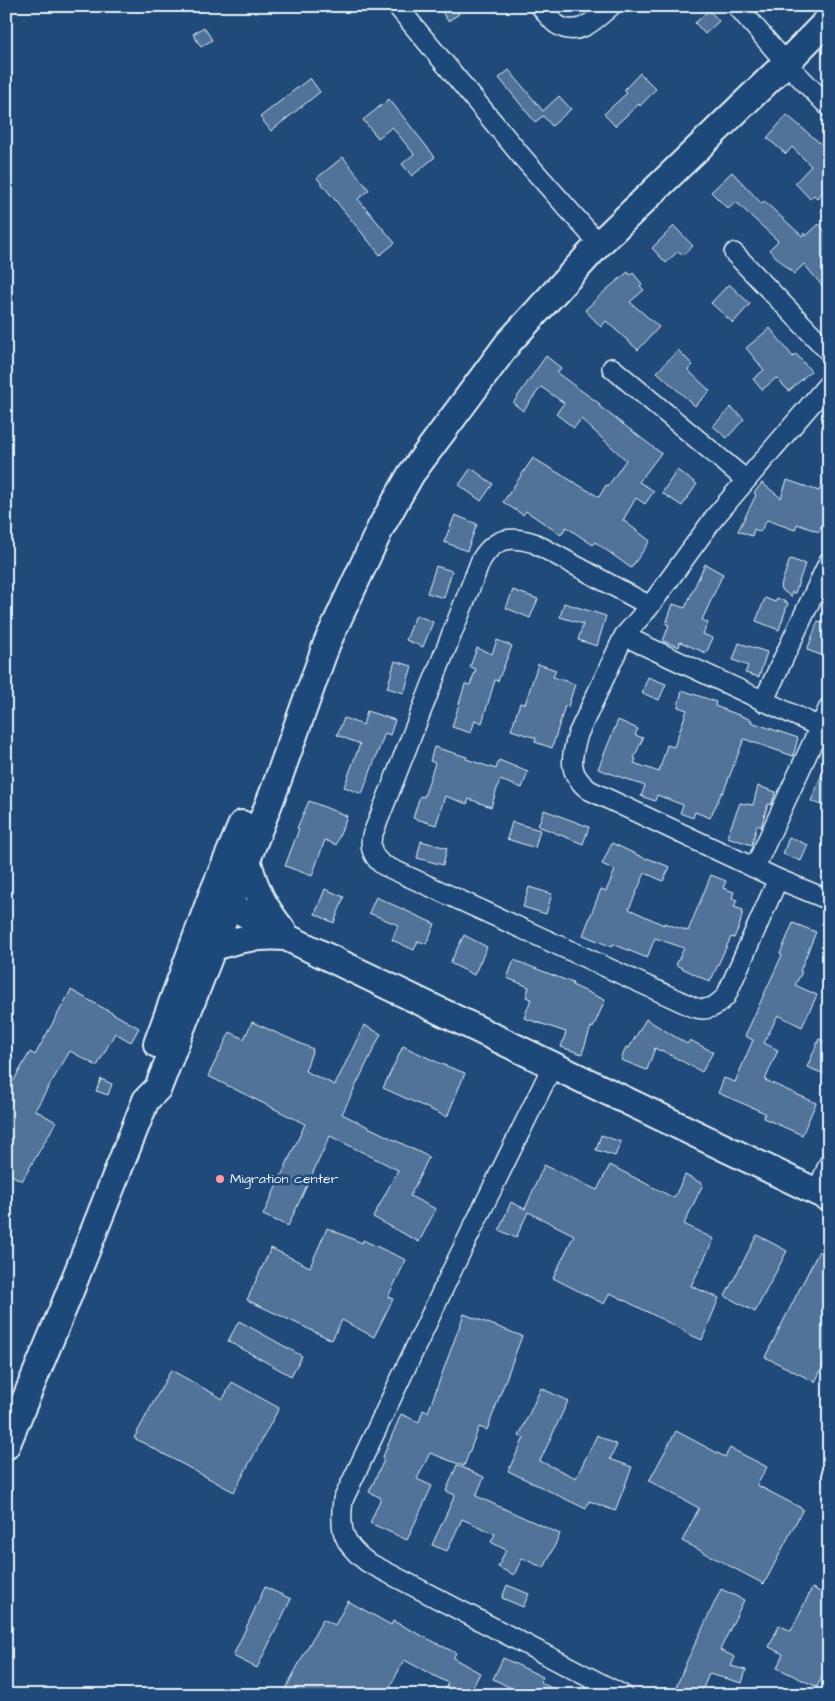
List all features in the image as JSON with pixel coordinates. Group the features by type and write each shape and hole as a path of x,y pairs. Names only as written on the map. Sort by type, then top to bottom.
{"street":[{"path":"397,6 523,158 599,244"},
{"path":"540,6 556,23 568,29 580,29 592,23 611,6"},
{"path":"737,6 786,63 829,107"},
{"path":"6,1446 146,1100 158,1088 214,947 221,900 247,859 275,788 327,643 381,527 411,474 510,342 599,244 829,19"},
{"path":"734,253 829,352"},
{"path":"612,368 746,480"},
{"path":"829,383 714,518 650,606 624,636 578,734 573,750 572,764 580,783 589,790 778,879 829,900"},
{"path":"650,606 534,543 506,539 494,544 481,560 372,836 371,851 376,860 383,866 701,1010 710,1009 726,996 778,879"},
{"path":"763,702 829,561"},
{"path":"624,636 820,728"},
{"path":"146,1100 143,1081 221,900 308,666 327,643"},
{"path":"755,867 829,707"},
{"path":"247,859 261,901 288,938"},
{"path":"221,900 288,938 823,1196 829,1163"},
{"path":"214,947 252,936 288,938"},
{"path":"554,1065 455,1264 343,1500 341,1518 344,1536 353,1552 367,1562 623,1695"}],"building":[{"path":"438,6 454,6 459,14 448,21"},
{"path":"709,10 719,21 705,34 695,23"},
{"path":"204,27 212,40 201,47 193,34"},
{"path":"509,70 543,111 559,96 571,109 552,126 543,116 535,122 499,78"},
{"path":"640,73 656,89 640,106 639,104 615,126 604,114 627,93 624,90"},
{"path":"310,78 320,92 271,131 260,117"},
{"path":"389,99 435,157 412,176 402,164 414,154 392,127 378,138 363,120"},
{"path":"787,115 829,151 829,185 817,198 814,195 810,199 795,183 811,166 792,147 786,154 767,138"},
{"path":"343,157 369,190 358,199 395,243 380,255 317,178"},
{"path":"732,172 762,204 764,201 802,236 804,233 806,236 819,224 829,236 829,294 804,264 794,274 769,250 778,241 736,202 728,209 711,192"},
{"path":"674,226 693,246 683,255 678,251 666,263 652,248"},
{"path":"628,272 630,275 633,273 642,284 640,286 644,290 630,302 659,327 638,350 606,321 601,327 585,310"},
{"path":"729,284 750,304 733,323 711,303"},
{"path":"770,328 793,357 796,354 811,371 789,391 776,378 762,390 753,379 764,370 746,348"},
{"path":"678,350 693,365 688,370 710,391 695,406 657,372"},
{"path":"546,356 561,368 557,373 600,404 599,406 661,453 639,482 654,491 645,504 636,498 623,520 650,541 631,568 595,542 593,545 566,527 561,535 526,511 523,515 503,502 533,458 599,497 626,460 581,419 574,428 556,414 564,403 541,387 523,411 513,403"},
{"path":"731,407 744,419 727,438 713,426"},
{"path":"471,468 493,484 481,501 459,485"},
{"path":"828,468 829,504 819,532 797,524 795,530 767,520 760,532 754,529 752,536 738,531 756,495 754,493 762,483 781,498 787,480 819,491"},
{"path":"677,470 697,484 682,506 662,493"},
{"path":"455,515 477,524 467,551 444,542"},
{"path":"790,559 805,564 795,593 792,592 791,597 780,588"},
{"path":"705,564 723,574 702,620 708,623 703,634 713,638 706,653 680,642 679,647 663,641 669,625 666,624 673,604 685,608"},
{"path":"436,566 452,571 444,598 427,593"},
{"path":"513,590 538,599 530,618 506,608"},
{"path":"765,598 775,602 777,598 788,603 779,630 756,621"},
{"path":"564,603 606,616 597,646 578,640 583,624 560,617"},
{"path":"416,615 433,622 423,647 406,640"},
{"path":"818,621 829,625 829,658 807,650"},
{"path":"497,640 512,646 498,681 495,680 482,723 475,720 471,733 452,727 465,684 470,685 476,669 470,667 477,648 492,654"},
{"path":"739,643 767,652 759,677 745,673 748,666 733,660"},
{"path":"395,661 412,666 404,693 387,688"},
{"path":"538,664 556,670 553,677 575,684 568,707 565,706 552,748 535,742 536,738 511,730 520,703 525,704"},
{"path":"648,677 666,684 659,700 642,693"},
{"path":"682,690 716,702 715,706 752,720 751,722 798,738 793,756 744,739 723,793 710,818 695,812 693,818 680,813 683,805 657,795 655,801 641,796 645,786 598,769 618,720 638,729 635,735 643,738 634,758 636,759 634,763 659,772 667,745 674,747 687,710 678,707"},
{"path":"367,711 395,720 390,735 385,733 362,794 344,787 360,744 337,735 344,718 363,725"},
{"path":"434,747 467,757 466,759 496,769 499,760 528,772 522,788 500,780 491,807 469,799 467,804 445,796 436,825 413,818 420,796 424,797 435,763 430,761"},
{"path":"829,760 829,808 811,801"},
{"path":"758,786 776,792 771,805 768,804 761,827 757,825 752,845 727,837 740,803 753,805"},
{"path":"309,801 347,816 336,845 325,840 312,876 285,866 299,829 297,828"},
{"path":"544,810 589,827 583,844 538,826"},
{"path":"512,822 540,830 535,848 507,839"},
{"path":"789,837 808,845 801,861 783,854"},
{"path":"421,841 447,848 443,865 417,858"},
{"path":"612,843 646,859 670,867 663,881 645,873 629,909 664,925 664,923 688,931 711,875 726,881 723,888 734,892 732,898 737,900 734,907 743,910 740,924 734,938 731,937 710,982 676,965 684,948 655,938 647,958 613,944 612,947 583,935 601,889 606,891 615,870 602,864"},
{"path":"529,887 552,894 546,914 523,907"},
{"path":"325,889 344,897 334,923 315,914"},
{"path":"376,897 435,924 426,944 418,941 414,950 392,940 398,925 369,913"},
{"path":"793,923 816,932 800,971 802,972 795,985 817,995 802,1027 778,1015 764,1043 778,1050 765,1080 816,1103 802,1135 763,1118 765,1113 718,1093 724,1078 735,1082 753,1040 745,1036 782,955 780,954"},
{"path":"464,935 487,947 474,975 450,963"},
{"path":"514,960 573,983 572,985 605,1000 593,1028 591,1027 582,1054 561,1047 566,1032 524,1018 531,999 526,997 529,987 507,978"},
{"path":"71,990 139,1028 131,1042 115,1033 97,1066 70,1051 35,1110 56,1122 22,1181 6,1172 6,1094 30,1052 35,1055"},
{"path":"646,1019 687,1044 690,1040 713,1052 702,1072 655,1048 647,1070 621,1060 626,1047 629,1048"},
{"path":"252,1022 313,1049 305,1071 335,1085 364,1025 381,1034 342,1114 429,1157 410,1196 436,1209 419,1242 373,1217 398,1170 330,1136 288,1226 263,1215 305,1124 208,1076 230,1032 244,1039"},
{"path":"819,1039 829,1043 829,1076 807,1067"},
{"path":"403,1046 465,1073 447,1117 383,1088"},
{"path":"101,1079 112,1084 108,1095 96,1091"},
{"path":"601,1135 621,1142 615,1156 596,1150"},
{"path":"544,1165 597,1190 610,1165 674,1198 685,1175 703,1184 684,1224 714,1239 691,1286 719,1298 702,1340 610,1293 604,1304 553,1278 574,1235 528,1212 516,1238 499,1230 511,1202 525,1209"},
{"path":"327,1228 362,1243 363,1240 406,1260 388,1297 393,1299 374,1337 342,1320 332,1340 247,1300 271,1248 310,1267"},
{"path":"757,1235 787,1251 755,1312 725,1296"},
{"path":"819,1251 829,1255 829,1354 815,1382 765,1357"},
{"path":"464,1314 522,1336 487,1430 479,1427 464,1466 430,1453 417,1479 432,1486 407,1540 370,1523 381,1498 369,1492 384,1460 382,1459 401,1414 419,1422 423,1410 428,1412"},
{"path":"239,1321 302,1356 291,1376 228,1341"},
{"path":"171,1370 223,1399 232,1382 279,1408 234,1492 134,1438"},
{"path":"541,1388 568,1401 540,1461 576,1478 597,1435 617,1445 610,1459 632,1467 615,1511 589,1501 586,1509 508,1471 524,1438 519,1436"},
{"path":"676,1431 725,1457 730,1448 767,1467 757,1485 803,1509 764,1584 682,1541 699,1508 649,1481"},
{"path":"457,1465 484,1477 476,1496 560,1534 544,1568 522,1558 514,1575 498,1567 506,1550 491,1542 495,1534 462,1519 447,1551 432,1545 455,1495 446,1491"},
{"path":"507,1585 529,1594 523,1607 502,1598"},
{"path":"265,1587 291,1599 257,1668 233,1656"},
{"path":"812,1588 829,1596 829,1677 823,1675 817,1687 777,1668 783,1654 769,1647 779,1625 791,1631"},
{"path":"721,1589 744,1600 720,1650 735,1657 731,1666 746,1670 742,1683 709,1674 700,1695 673,1695 686,1663"},
{"path":"348,1601 391,1625 393,1621 456,1653 453,1658 480,1673 469,1695 442,1695 448,1683 404,1660 386,1695 282,1695 323,1619 335,1625"},
{"path":"503,1658 543,1677 540,1682 565,1695 525,1695 493,1679"}],"place":[{"name":"Migration center","path":"220,1179"}]}
